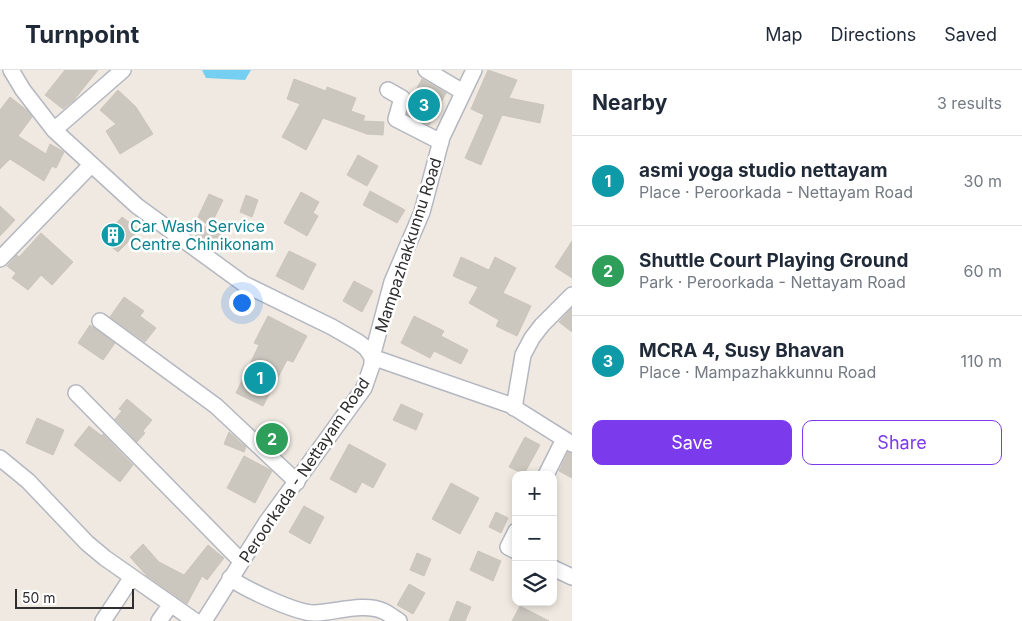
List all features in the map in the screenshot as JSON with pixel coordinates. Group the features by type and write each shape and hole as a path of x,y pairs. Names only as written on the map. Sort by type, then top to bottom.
{"street":[{"name":"Peroorkada - Nettayam Road","path":"11,70 23,90 54,130 137,206 244,284 332,327 358,342 366,348 372,357 370,373 364,388 266,523 204,621"},
{"path":"54,130 123,70"},
{"path":"426,70 463,92"},
{"name":"Mampazhakkunnu Road","path":"372,357 392,282 422,212 440,142 474,70"},
{"path":"388,90 402,98 396,119 440,142"},
{"path":"0,259 91,165"},
{"path":"514,408 523,355 542,325 572,295"},
{"path":"100,321 216,406 296,482"},
{"path":"372,357 514,408 568,442 549,471"},
{"path":"76,394 241,561"},
{"path":"0,458 28,480 87,543 195,621"},
{"path":"512,540 508,547 512,549"},
{"path":"557,570 572,577"},
{"path":"103,621 132,577"},
{"path":"230,578 242,587 270,599 313,613 351,608 372,609 382,610 399,621"},
{"path":"159,621 171,604"}],"water":[{"path":"202,70 251,70 245,80 206,78"}],"building":[{"path":"65,70 98,70 74,100 63,109 45,95"},
{"path":"488,70 517,80 509,98 544,105 540,123 502,115 481,165 465,158 484,115 471,109"},
{"path":"294,79 326,91 327,87 356,98 351,111 365,116 363,121 384,122 383,135 367,134 323,118 306,150 282,137 300,104 287,99"},
{"path":"422,79 446,93 429,125 407,114 411,99"},
{"path":"118,90 136,107 153,134 120,154 106,131 116,124 100,110"},
{"path":"10,97 28,111 32,117 18,136 46,154 50,144 64,152 56,168 52,166 44,181 10,159 0,169 0,110"},
{"path":"358,155 378,166 367,186 347,175"},
{"path":"370,191 405,210 397,223 363,205"},
{"path":"301,192 319,202 313,213 318,216 307,236 284,223"},
{"path":"209,194 223,200 210,227 198,217"},
{"path":"246,195 258,200 252,217 240,212"},
{"path":"0,206 15,220 0,236"},
{"name":"Car Wash Service Centre Chinikonam","path":"122,217 138,229 134,236 118,252 105,242 106,235"},
{"path":"201,225 220,234 213,250 195,237"},
{"path":"41,233 73,262 52,285 41,275 28,290 12,278 16,273 7,266 17,255 19,257"},
{"path":"572,241 572,278 555,267"},
{"path":"289,251 316,264 303,290 276,276"},
{"path":"461,257 489,270 495,257 516,268 503,293 531,306 517,336 496,326 499,320 469,303 478,287 453,276"},
{"path":"354,281 373,291 362,312 343,301"},
{"path":"124,297 144,311 140,316 156,328 145,342 110,317"},
{"path":"572,308 572,332 559,322"},
{"path":"268,316 307,336 293,362 287,360 263,406 236,393 259,345 254,343"},
{"path":"414,316 444,331 441,336 468,350 461,364 434,351 430,358 401,343"},
{"path":"90,325 115,343 103,360 78,343"},
{"path":"127,399 152,420 143,431 145,433 137,442 115,419 122,411 119,409"},
{"path":"401,404 423,414 416,430 393,420"},
{"path":"37,418 64,430 53,455 26,443"},
{"path":"89,426 102,436 103,434 133,465 120,482 74,445"},
{"path":"229,432 246,447 244,452 224,444"},
{"path":"525,437 540,445 526,471 518,471 509,467"},
{"path":"349,444 386,464 373,488 362,482 356,493 330,479"},
{"path":"568,452 572,453 572,478 559,471"},
{"path":"244,456 272,471 255,503 227,488"},
{"path":"451,483 479,498 460,534 432,519"},
{"path":"304,506 324,517 310,544 289,532"},
{"path":"496,512 508,518 501,533 489,527"},
{"path":"143,544 159,562 184,575 208,545 224,558 207,580 202,576 187,604 147,576 130,557"},
{"path":"478,551 501,561 493,581 470,570"},
{"path":"417,553 431,559 424,576 410,570"},
{"path":"409,584 425,593 413,614 397,605"},
{"path":"457,601 471,607 465,621 449,621"},
{"path":"520,606 549,621 512,621"}],"place":[{"name":"MCRA 4, Susy Bhavan","path":"424,105"},
{"name":"Car Wash Service Centre Chinikonam","path":"113,235"},
{"name":"asmi yoga studio nettayam","path":"260,378"},
{"name":"Shuttle Court Playing Ground","path":"272,439"}]}
